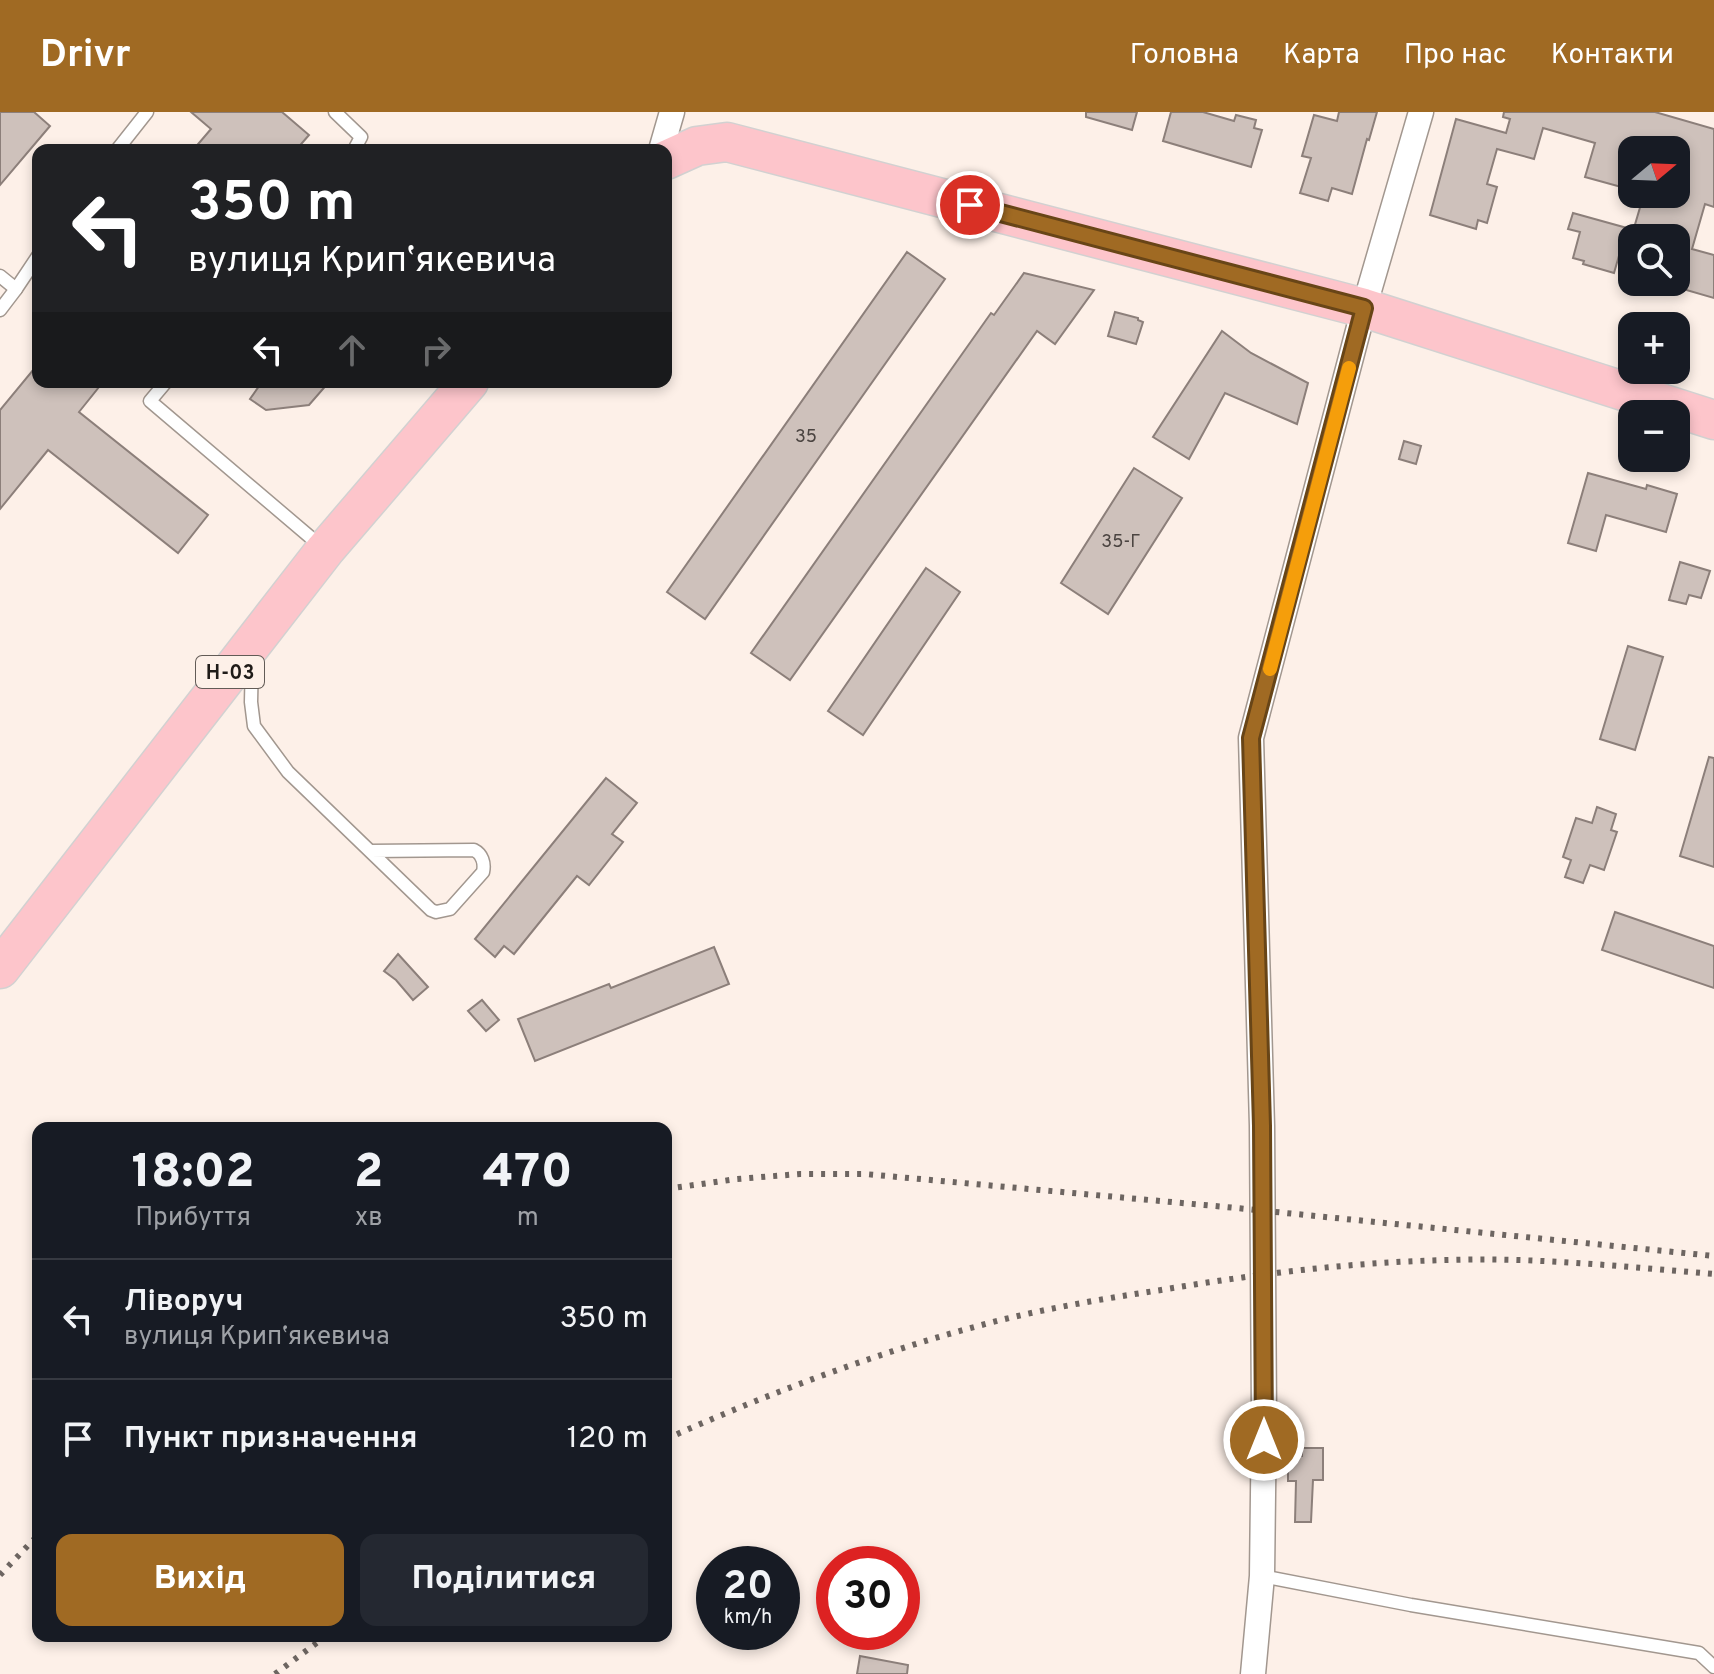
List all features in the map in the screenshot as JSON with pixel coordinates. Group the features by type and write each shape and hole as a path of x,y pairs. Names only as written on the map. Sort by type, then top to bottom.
{"main road":[{"path":"672,157 697,146 727,142 1364,308 1714,420"},
{"name":"Н-03","path":"0,969 325,550 464,388"}],"street":[{"path":"663,144 672,112"},
{"path":"1253,1674 1262,1576 1264,1414 1262,1126 1251,738 1364,308 1421,112"}],"lane":[{"path":"122,144 147,112"},
{"path":"335,112 361,137 357,144"},
{"path":"0,310 32,265"},
{"path":"0,276 16,289"},
{"path":"161,388 150,401 325,550"},
{"path":"252,644 251,702 254,726 288,772 431,910 450,909 483,872 485,865 474,850 370,851"},
{"path":"1262,1576 1411,1605 1699,1653 1714,1667"}],"building":[{"path":"0,112 34,112 50,126 0,185"},
{"path":"191,112 282,112 309,135 301,144 198,144 211,129"},
{"path":"1086,112 1137,112 1132,130 1086,117"},
{"path":"1171,112 1203,112 1234,121 1236,115 1256,120 1254,128 1262,130 1251,167 1163,141"},
{"path":"1339,112 1377,112 1352,194 1332,188 1328,201 1300,193 1311,158 1302,156 1314,115 1337,121"},
{"path":"1504,112 1655,112 1714,129 1714,207 1705,204 1692,249 1714,255 1714,298 1690,291 1690,224 1635,224 1640,208 1690,208 1690,136 1618,136 1618,186 1585,177 1595,143 1543,128 1534,159 1497,149 1487,184 1497,187 1487,223 1478,220 1476,229 1430,215 1456,119 1506,133 1510,119 1503,117"},
{"path":"1573,213 1618,226 1618,259 1614,273 1573,258 1580,232 1568,229"},
{"path":"907,252 945,279 705,619 667,592"},
{"path":"1024,273 1094,290 1055,344 1037,331 790,680 751,653 991,313 994,315"},
{"path":"1115,312 1143,322 1136,344 1108,336"},
{"path":"1222,331 1251,353 1308,383 1297,424 1225,393 1189,459 1153,437"},
{"path":"32,371 32,388 98,388 79,412 208,515 178,553 48,450 0,509 0,410"},
{"path":"258,388 324,388 309,405 266,410 250,399"},
{"path":"1404,441 1421,446 1416,464 1399,459"},
{"path":"1134,468 1182,498 1108,614 1061,583"},
{"path":"1588,473 1677,494 1666,532 1606,515 1596,551 1568,543"},
{"path":"1680,562 1710,571 1701,598 1689,595 1686,604 1669,600"},
{"path":"926,568 960,592 863,735 828,711"},
{"path":"1628,646 1663,657 1635,750 1600,739"},
{"path":"1709,757 1714,758 1714,867 1680,856"},
{"path":"606,778 637,803 612,834 623,842 589,885 577,876 514,954 504,946 495,957 475,939"},
{"path":"1597,807 1616,814 1611,830 1617,832 1604,870 1590,865 1583,883 1565,877 1571,860 1563,857 1576,818 1592,823"},
{"path":"1615,912 1714,946 1714,988 1602,950"},
{"path":"714,947 729,984 535,1061 518,1019 609,984 611,988"},
{"path":"398,954 428,987 413,1000 384,971"},
{"path":"482,1000 499,1020 486,1031 468,1011"},
{"path":"1302,1448 1323,1448 1323,1480 1313,1480 1311,1522 1295,1522 1296,1481 1288,1481 1288,1456 1302,1456"},
{"path":"860,1656 908,1665 907,1674 857,1674"}],"railway":[{"path":"672,1188 800,1174 865,1174 1714,1256"},
{"path":"672,1436 831,1372 958,1331 1061,1307 1197,1284 1340,1266 1482,1259 1714,1274"},
{"path":"0,1575 32,1541"},
{"path":"275,1674 318,1642"}],"slow traffic":[{"path":"1270,669 1349,368"}],"route":[{"path":"970,205 1364,308 1251,738 1262,1126 1264,1440"}]}
